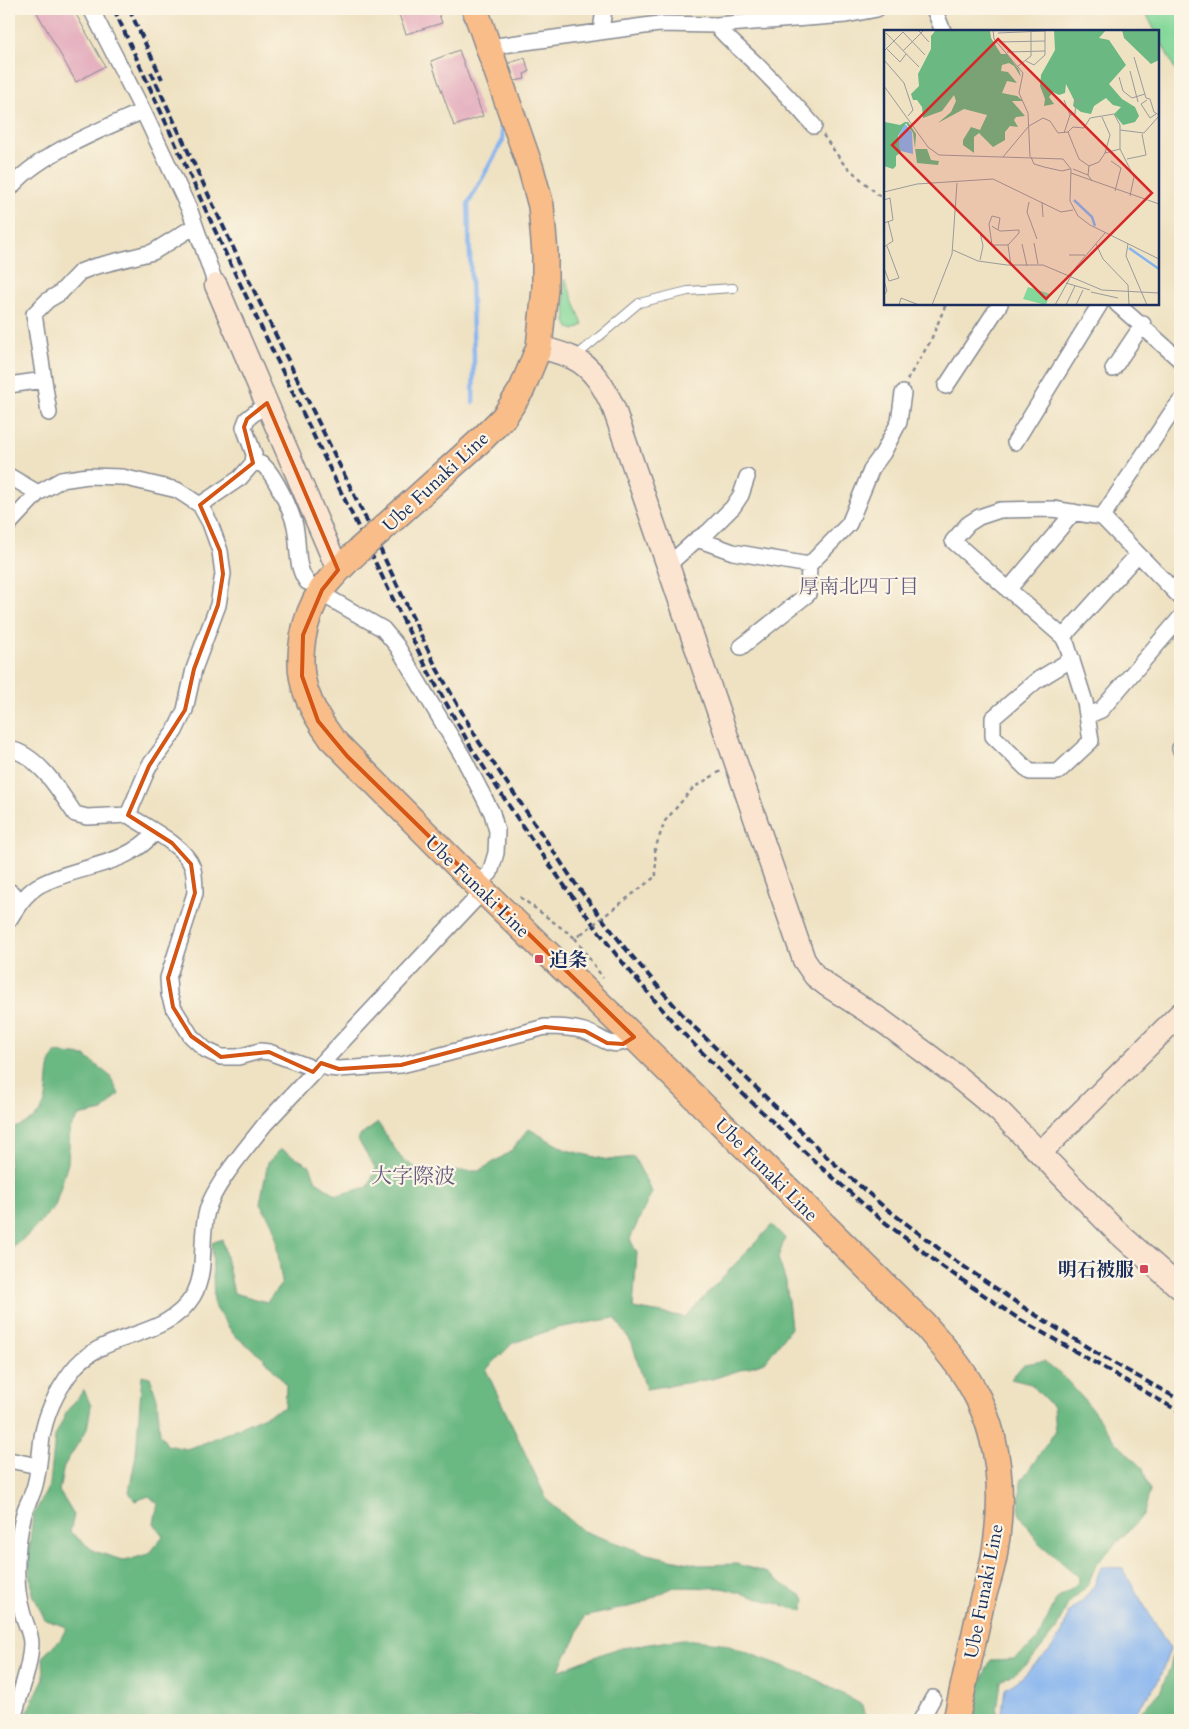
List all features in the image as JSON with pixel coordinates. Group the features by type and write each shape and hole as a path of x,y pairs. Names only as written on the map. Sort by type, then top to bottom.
{"main road":[{"name":"Ube Funaki Line","path":"475,9 531,169 541,206 544,233 545,289 539,347 528,376 504,417 359,550 338,570 322,590 309,613 303,635 302,676 306,691 318,721 347,756 924,1324 954,1360 973,1388 993,1440 1000,1488 994,1557 956,1720"}],"street":[{"path":"91,9 190,211 216,285 338,570"},
{"path":"601,31 604,9"},
{"path":"488,47 659,24 716,25 846,15 877,9"},
{"path":"934,9 943,30"},
{"path":"716,25 725,36 759,66 814,126"},
{"path":"9,190 27,172 52,155 94,133 143,112"},
{"path":"49,413 34,314 48,300 60,294 80,272 92,267 153,252 195,226"},
{"path":"946,386 999,305"},
{"path":"1015,442 1099,305"},
{"path":"1118,305 1142,324 1180,360"},
{"path":"1113,369 1142,324"},
{"path":"539,347 574,358 589,370 605,388 614,408 804,960 815,976 881,1020 1000,1111 1116,1230 1180,1288"},
{"path":"9,385 44,380"},
{"path":"741,647 808,594 808,565 849,524 872,468 883,453 899,422 903,393"},
{"path":"1102,517 1180,402"},
{"path":"200,505 240,478 253,463 254,454 244,427 247,418 267,403"},
{"path":"253,463 262,464 274,476 294,522 302,575 308,582"},
{"path":"9,476 38,493"},
{"path":"9,524 38,493 61,480 88,476 122,477 176,490 200,505 210,522 220,551 223,574 218,605 194,669 186,710 175,731 149,766 128,815"},
{"path":"667,566 697,539 708,532 733,507 742,495 747,477"},
{"path":"1072,660 1036,681 993,718 993,736 1030,772 1058,772 1091,741 1085,702 1072,660 1067,645 1063,637 953,541 968,524 979,517 1000,510 1053,509 1102,517 1180,597"},
{"path":"1008,590 1074,512"},
{"path":"697,539 733,552 808,565"},
{"path":"1063,637 1138,554"},
{"path":"12,1712 28,1666 31,1641 22,1611 17,1577 19,1540 26,1510 35,1486 47,1415 54,1400 72,1370 97,1348 162,1325 175,1317 186,1306 194,1295 200,1278 205,1220 212,1198 265,1124 480,888 490,873 496,853 497,831 492,813 463,757 397,646 383,629 329,598"},
{"path":"1087,716 1101,710 1180,618"},
{"path":"9,749 20,753 41,768 51,779 75,814 87,817 128,815 172,843 191,864 195,893 168,978 169,994 173,1007 191,1036 206,1050 220,1057 238,1057 260,1051 269,1052 307,1066 339,1069 402,1064 545,1027 562,1027 585,1032 608,1043 623,1044 634,1037"},
{"path":"9,920 15,896 49,881 90,868 140,848 155,832"},
{"path":"1040,1153 1180,1014"},
{"path":"9,1460 38,1466"},
{"path":"9,1599 22,1611"},
{"path":"921,1720 934,1698"}],"lane":[{"path":"574,358 639,303 688,290 733,288"}],"path":[{"path":"814,126 824,136 843,163 884,200"},
{"path":"903,393 906,382 930,342 946,305"},
{"path":"517,895 575,938 656,876 655,849 665,821 693,788 735,762"}],"highlighted area":[{"path":"267,403 338,570 322,590 303,635 302,676 318,721 347,756 634,1037 623,1044 607,1043 585,1031 545,1027 401,1065 339,1069 321,1063 313,1072 269,1052 221,1057 191,1036 173,1007 168,978 195,893 191,864 172,843 128,815 149,766 185,710 194,669 218,605 223,574 220,551 200,505 253,463 244,427 247,419"}],"green space":[{"path":"1144,9 1180,9 1180,79 1159,38 1159,30 1154,30"},
{"path":"564,280 566,280 583,325 575,330 569,328 566,322"},
{"path":"55,1053 85,1056 110,1076 119,1094 103,1111 79,1116 70,1129 68,1163 55,1206 27,1236 9,1250 9,1128 25,1123 36,1116 42,1108 46,1100 49,1071"},
{"path":"378,1123 401,1158 420,1171 479,1171 510,1152 529,1129 566,1150 608,1160 634,1157 652,1192 630,1239 637,1253 633,1308 685,1317 772,1225 785,1238 778,1258 786,1282 791,1328 765,1362 712,1379 646,1389 632,1343 615,1318 557,1328 513,1343 486,1370 547,1500 583,1531 647,1554 699,1565 737,1564 767,1573 805,1599 803,1611 722,1588 674,1587 637,1605 584,1617 575,1640 558,1671 615,1649 683,1639 721,1643 810,1676 862,1705 865,1718 859,1720 27,1720 26,1714 44,1678 43,1656 60,1640 67,1627 45,1620 33,1594 28,1559 33,1516 50,1484 55,1437 67,1411 84,1390 91,1406 87,1429 64,1466 59,1491 74,1515 70,1532 94,1551 125,1561 148,1554 163,1536 154,1523 158,1504 149,1496 135,1501 129,1492 136,1455 142,1375 150,1377 157,1398 160,1434 167,1445 186,1449 202,1444 285,1407 286,1385 263,1357 234,1335 214,1305 212,1243 222,1239 234,1293 267,1302 282,1283 274,1226 260,1204 268,1162 281,1149 310,1166 316,1181 337,1195 368,1187 376,1169 357,1138"},
{"path":"1044,1361 1061,1374 1089,1405 1116,1442 1143,1469 1150,1491 1143,1516 1097,1563 1087,1586 1068,1604 1056,1629 1028,1664 1001,1681 996,1720 975,1720 979,1685 991,1660 1014,1659 1037,1641 1056,1600 1078,1583 1079,1577 1039,1543 1019,1513 1021,1481 1055,1432 1053,1407 1031,1384 1011,1379 1024,1364"},
{"path":"1180,1641 1180,1720 1134,1720 1161,1690 1170,1668 1176,1643"}],"water":[{"path":"1101,1567 1122,1568 1170,1649 1158,1682 1130,1720 1001,1720 1005,1689 1019,1680 1050,1650 1062,1633 1069,1612 1084,1599 1094,1586"}],"building":[{"path":"35,9 73,9 105,66 76,82"},
{"path":"397,9 437,9 442,23 406,34"},
{"path":"459,50 483,116 454,126 431,61"},
{"path":"525,58 529,72 524,74 525,79 515,81 509,63"}],"waterway":[{"path":"462,9 465,17"},
{"path":"473,403 474,356 468,204 503,140 500,117"}],"railway":[{"path":"114,9 229,261 428,671 472,749 519,821 618,957 679,1029 742,1093 878,1217 943,1267 1019,1319 1180,1412"},
{"path":"129,9 162,79"},
{"path":"151,72 238,258 436,667 479,742 577,886 625,948 687,1020 828,1158 883,1206 950,1257 1026,1309 1103,1357 1180,1400"}],"place":[{"name":"迫条","path":"539,959"},
{"name":"明石被服","path":"1144,1269"}],"district":[{"name":"厚南北四丁目","path":"859,586"},
{"name":"大字際波","path":"413,1176"}]}
